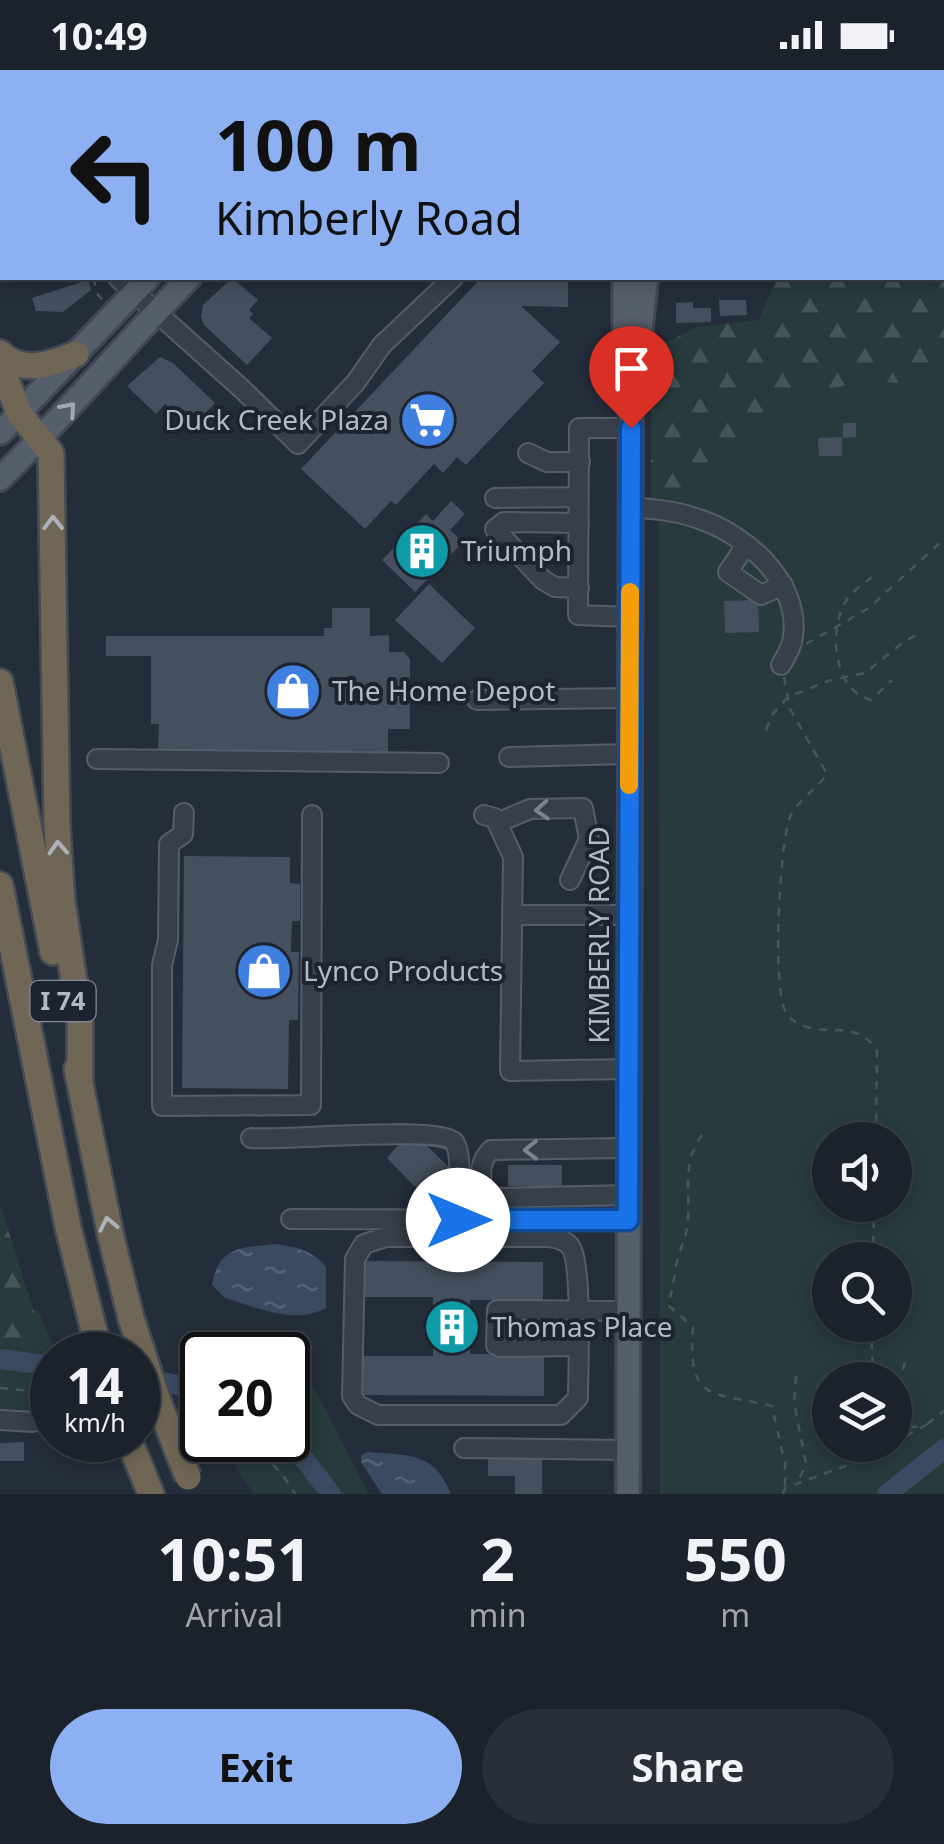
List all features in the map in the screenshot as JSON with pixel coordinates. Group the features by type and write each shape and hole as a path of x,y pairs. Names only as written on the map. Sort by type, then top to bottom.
{"highway":[{"path":"0,353 6,360 41,366 76,354"},
{"path":"0,364 19,413 51,453 57,826 62,901 80,1022 80,1084"},
{"name":"I 74","path":"0,682 110,1237 158,1401 192,1486"},
{"name":"I 74","path":"0,885 93,1332"},
{"path":"0,960 12,1010 33,1050"}],"main road":[{"path":"0,478 187,280"},
{"name":"KIMBERLY ROAD","path":"624,280 625,356 631,377 628,1494"},
{"name":"KIMBERLY ROAD","path":"631,377 638,355 646,280"},
{"path":"0,433 76,354 134,283"}],"street":[{"path":"134,283 156,313 298,444 356,382 382,345 450,280"},
{"path":"630,617 578,615 578,428 631,428"},
{"path":"528,453 547,462 580,462"},
{"path":"494,498 578,496"},
{"path":"630,506 704,520 746,545 767,563 790,596 793,640 782,666"},
{"path":"579,523 504,522 496,529 543,580 556,587 579,588"},
{"path":"746,545 728,572 761,595 782,586"},
{"path":"477,700 630,698"},
{"path":"509,757 629,754"},
{"path":"97,759 439,763"},
{"path":"570,880 588,839 582,808 530,809 490,819 513,857 510,1070 628,1069"},
{"path":"184,813 183,834 169,844 168,940 162,965 162,1106 311,1106 312,815"},
{"path":"513,915 629,915"},
{"path":"251,1138 448,1136 454,1140 458,1169 458,1220"},
{"path":"628,1148 491,1150 480,1169 482,1192 494,1198 628,1195"},
{"path":"291,1219 628,1220"},
{"path":"558,1238 570,1246 576,1259 578,1310 578,1398 561,1415 378,1415 358,1405 352,1396 355,1259 357,1250 374,1240 558,1238"},
{"path":"578,1346 500,1347 496,1345 496,1310 628,1310"},
{"path":"0,1420 30,1422"},
{"path":"464,1448 628,1450"}],"path":[{"path":"94,280 98,295 104,300"},
{"path":"790,648 811,643 869,608 944,539"},
{"path":"872,577 846,600 838,628 837,657 843,677 860,698 871,700 892,680"},
{"path":"766,730 772,715 788,697 865,673 904,640 920,633"},
{"path":"782,666 796,721 828,774 789,817 778,944 779,997 782,1010 802,1026 851,1030 870,1041 877,1052 876,1122"},
{"path":"702,1135 694,1146 686,1174 685,1242 668,1306 693,1327 692,1365 699,1384 724,1399 772,1406 785,1464 783,1494"},
{"path":"905,1362 906,1358"},
{"path":"796,1376 794,1402 806,1464 797,1483"},
{"path":"0,1388 30,1391"},
{"path":"912,1433 944,1411"},
{"path":"912,1427 926,1425"},
{"path":"272,1462 282,1470 295,1494"},
{"path":"784,1488 855,1462"}],"green space":[{"path":"776,280 944,280 944,366 915,384 862,381 777,403 734,443 710,483 673,499 651,500 652,351 696,327 759,320"},
{"path":"944,280 944,1494 660,1494 658,341 794,340"},
{"path":"0,1204 40,1332 30,1332 30,1346 0,1338"},
{"path":"0,1308 38,1310 47,1332 30,1332 30,1412 0,1409"},
{"path":"310,1380 369,1494 255,1494 234,1462 310,1462"}],"water":[{"path":"275,1244 303,1250 326,1267 326,1308 302,1315 276,1313 225,1298 212,1285 220,1263 233,1251"},
{"path":"361,1455 406,1455 427,1462 451,1494 382,1494 361,1462"}],"building":[{"path":"88,280 91,290 63,312 36,311 32,298"},
{"path":"234,280 258,300 249,310 253,314 249,318 272,338 247,365 204,325 203,305"},
{"name":"Duck Creek Plaza","path":"479,280 568,280 568,307 521,306 560,342 532,371 544,383 466,465 457,457 443,473 434,464 396,505 391,501 365,529 301,469"},
{"path":"719,300 746,300 747,315 720,316"},
{"path":"693,302 693,308 711,308 711,322 676,323 676,303"},
{"path":"160,357 173,363 215,403 194,425 173,405 170,408 165,404 156,414 127,386"},
{"path":"843,423 856,423 856,437 843,438"},
{"path":"842,437 842,456 819,456 818,438"},
{"name":"Triumph","path":"451,501 465,514 450,530 463,542 415,592 382,560 426,514 433,521"},
{"path":"429,584 475,628 442,663 395,620"},
{"path":"758,600 759,632 725,633 724,601"},
{"name":"The Home Depot","path":"332,608 370,608 370,636 389,635 389,652 404,652 410,659 410,729 388,729 388,755 158,751 159,724 151,724 151,656 106,656 106,636 324,636 324,628 332,628"},
{"path":"184,856 290,857 290,883 300,884 300,921 292,921 291,952 299,952 298,1020 289,1020 288,1089 182,1088"},
{"path":"399,1144 425,1144 455,1173 428,1200 387,1158"},
{"path":"508,1165 562,1165 562,1186 508,1186"},
{"name":"Thomas Place","path":"359,1261 543,1262 543,1300 470,1300 470,1354 544,1354 544,1396 356,1395 356,1356 433,1356 433,1297 359,1297"},
{"path":"24,1442 24,1461 0,1461 0,1443"},
{"path":"488,1455 542,1455 542,1494 515,1494 515,1476 488,1476"}],"waterway":[{"path":"0,1359 30,1363"},
{"path":"160,1382 180,1386"},
{"path":"887,1494 944,1449"},
{"path":"306,1462 331,1494"}],"slow traffic":[{"path":"629,785 630,592"}],"place":[{"name":"Duck Creek Plaza","path":"428,420"},
{"name":"Triumph","path":"422,551"},
{"name":"The Home Depot","path":"293,691"},
{"name":"Lynco Products","path":"264,971"},
{"name":"Thomas Place","path":"452,1327"}],"route":[{"path":"458,1220 628,1220 631,428"}]}
